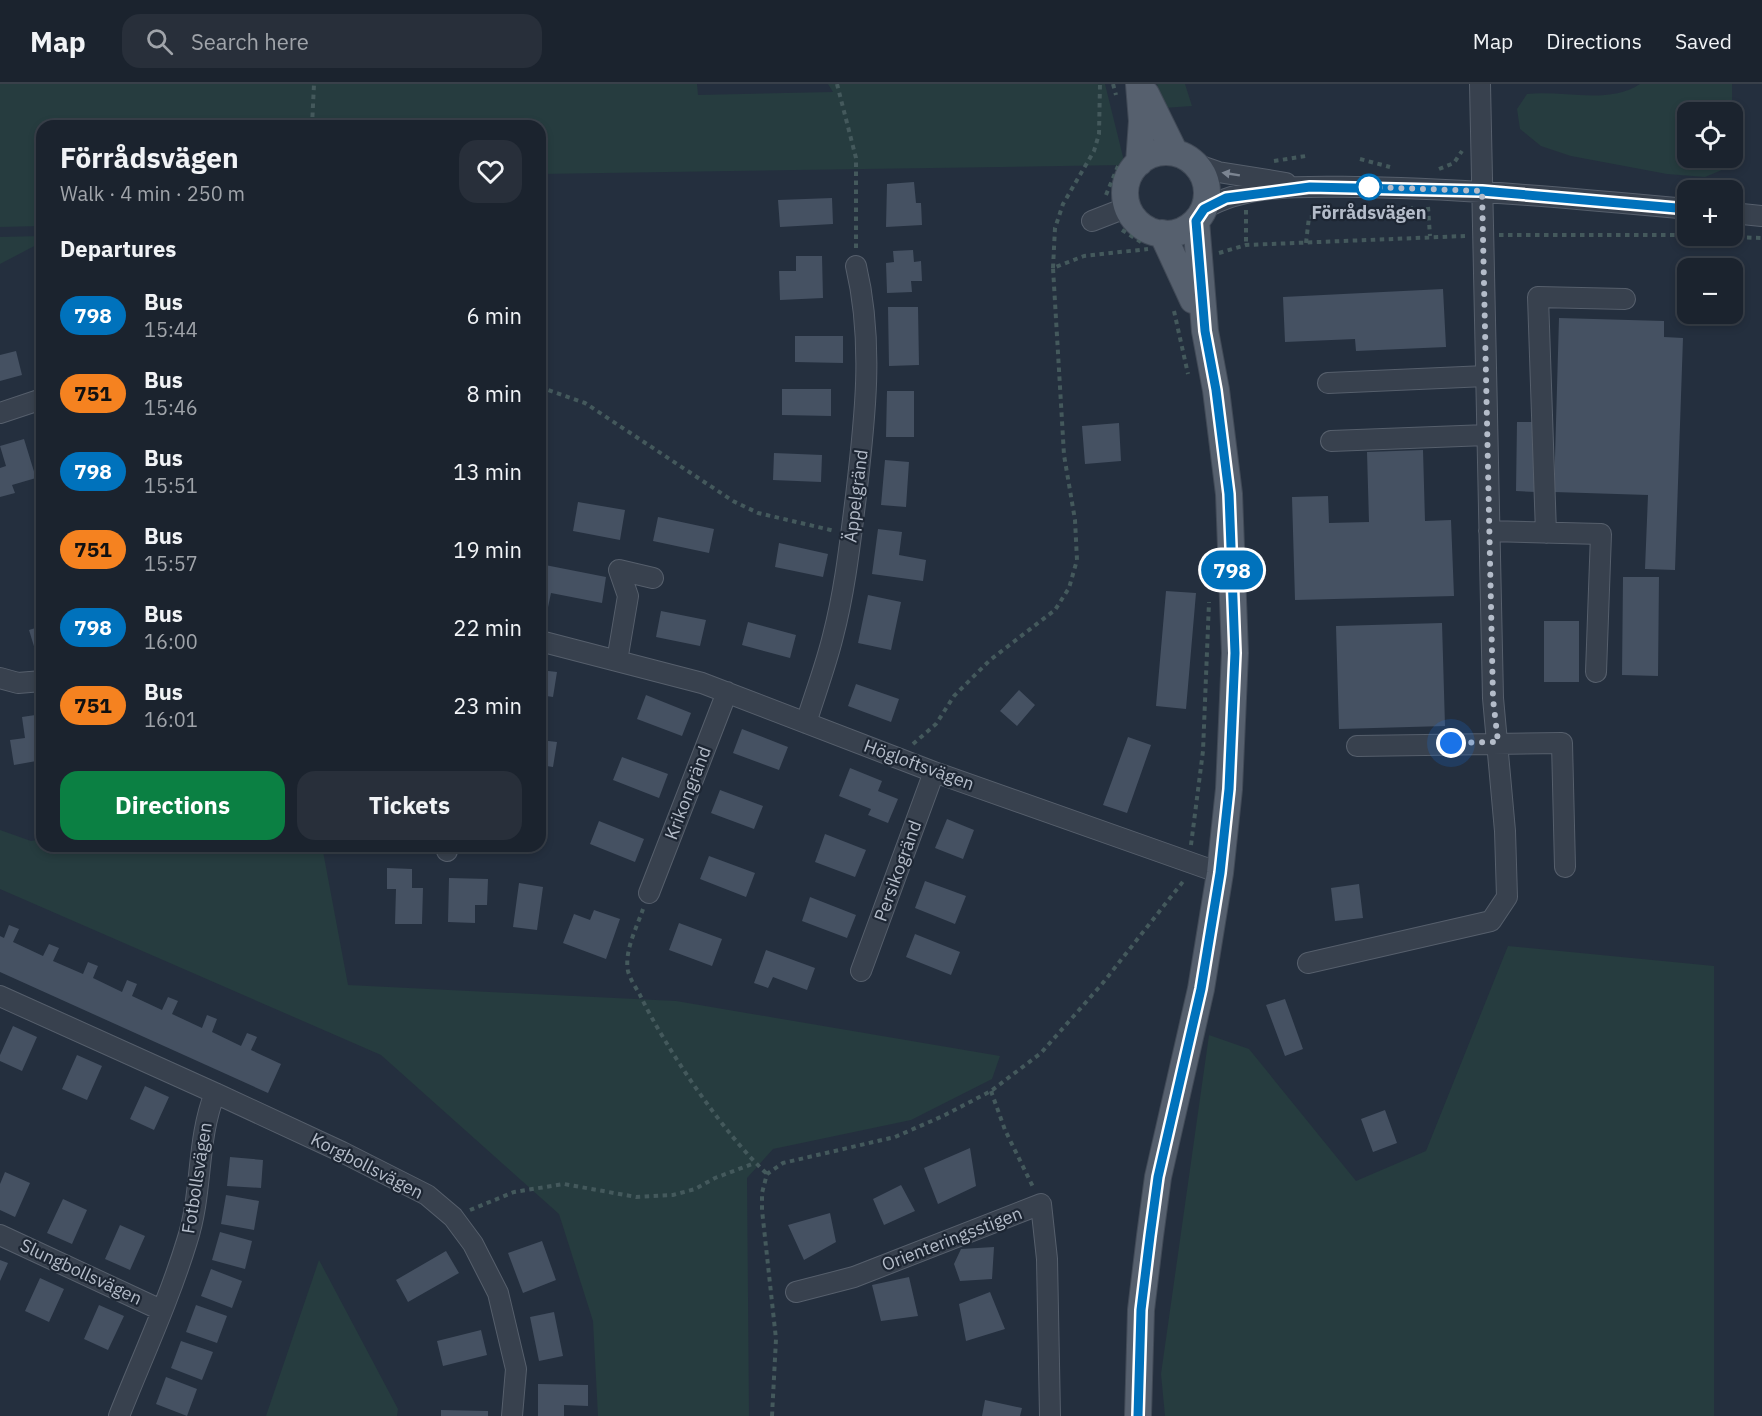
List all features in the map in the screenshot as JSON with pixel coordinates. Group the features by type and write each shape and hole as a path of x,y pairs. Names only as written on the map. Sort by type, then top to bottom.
{"main road":[{"path":"1138,1416 1141,1310 1156,1189 1201,989 1220,873 1229,789 1235,653 1229,494 1216,390 1205,331 1187,259 1207,190 1201,171 1185,158 1140,84"},
{"path":"1140,84 1142,121 1130,160 1127,183 1110,214 1138,222 1156,241 1187,259"},
{"path":"1130,160 1156,153 1185,158"},
{"path":"1156,241 1181,231 1200,215"}],"street":[{"path":"1308,963 1491,921 1507,897 1500,762 1493,699 1480,84"},
{"path":"1185,158 1218,171 1310,187"},
{"path":"1200,215 1236,195 1310,187 1482,191 1677,208"},
{"path":"1743,214 1762,216"},
{"name":"Äppelgränd","path":"806,723 833,635 851,534 863,436 867,360 865,303 856,266"},
{"path":"1546,532 1538,297 1625,299"},
{"path":"1328,383 1486,376"},
{"path":"0,413 36,401"},
{"path":"1331,441 1487,435"},
{"path":"1490,531 1601,534 1596,672"},
{"path":"617,661 628,596 619,570 653,578"},
{"name":"Högloftsvägen","path":"546,643 702,683 934,772 1220,873"},
{"path":"0,678 18,683 36,682"},
{"name":"Krikongränd","path":"649,893 727,692"},
{"path":"1357,746 1562,742 1565,867"},
{"name":"Persikogränd","path":"861,971 934,772"},
{"path":"0,996 215,1093"},
{"name":"Korgbollsvägen","path":"215,1093 342,1152 427,1195 453,1217 473,1244 498,1293 516,1369 512,1416"},
{"name":"Fotbollsvägen","path":"119,1416 188,1240 198,1188 205,1119 215,1093"},
{"name":"Orienteringsstigen","path":"796,1292 854,1277 1041,1204 1047,1259 1050,1416"},
{"name":"Slungbollsvägen","path":"0,1235 161,1310"}],"path":[{"path":"312,120 314,84"},
{"path":"837,84 856,159 856,266"},
{"path":"895,757 936,724 954,696 990,660 1055,610 1069,588 1077,560 1075,520 1064,454 1053,268 1055,228 1063,204 1094,151 1099,134 1100,84"},
{"path":"1113,84 1118,103"},
{"path":"1434,170 1454,163 1462,154 1465,144"},
{"path":"1360,159 1394,169"},
{"path":"1130,160 1105,196 1110,214 1118,227 1156,241"},
{"path":"1376,216 1428,206"},
{"path":"1306,243 1309,217 1318,217"},
{"path":"1156,241 1162,265 1218,254 1240,246 1484,235 1677,235"},
{"path":"1743,237 1762,238"},
{"path":"1053,268 1084,256 1156,241"},
{"path":"1173,307 1190,382"},
{"path":"546,389 585,403 733,501 758,513 851,534"},
{"path":"772,1416 776,1339 762,1210 762,1192 767,1174 783,1163 894,1137 943,1116 991,1091 1041,1053 1087,1002 1185,882 1203,751 1209,596"},
{"path":"649,893 630,946 628,970 650,1015 704,1098 767,1174"},
{"path":"991,1091 1005,1130 1041,1204"},
{"path":"453,1217 514,1192 564,1184 636,1197 673,1195 695,1189 715,1178 755,1162"}],"green space":[{"path":"0,84 697,84 698,95 833,92 828,84 1105,84 1125,165 546,174 546,120 36,120 36,226 0,227"},
{"path":"1157,84 1185,84 1192,106 1164,108"},
{"path":"1640,84 1732,84 1732,102 1677,102 1677,168 1727,168 1705,177 1667,174 1571,156 1541,146 1520,129 1517,109 1527,94 1600,95 1627,90"},
{"path":"36,236 36,245 0,264 0,237"},
{"path":"0,830 31,841 36,840 36,852 323,852 348,985 676,1001 1000,1056 992,1079 911,1120 773,1149 747,1178 749,1416 598,1416 593,1321 559,1214 381,1055 0,889"},
{"path":"1508,946 1714,966 1714,1416 1165,1416 1161,1374 1209,1035 1249,1049 1356,1181 1426,1151"},
{"path":"319,1260 398,1409 397,1416 266,1416"}],"building":[{"path":"914,182 916,203 921,203 922,225 886,227 887,184"},
{"path":"832,198 833,224 780,227 778,200"},
{"path":"913,250 914,262 921,261 922,281 911,281 912,292 887,293 886,263 894,262 893,251"},
{"path":"796,256 822,256 823,298 780,300 779,271 796,271"},
{"path":"1443,289 1446,347 1356,351 1355,339 1285,342 1283,297"},
{"path":"888,307 918,307 919,365 889,366"},
{"path":"1559,318 1664,321 1664,337 1683,338 1675,570 1645,569 1648,495 1554,492"},
{"path":"795,336 843,336 843,363 795,362"},
{"path":"16,351 22,375 0,381 0,355"},
{"path":"782,389 831,389 831,416 782,415"},
{"path":"887,391 914,391 914,437 886,437"},
{"path":"1517,422 1538,422 1536,492 1516,491"},
{"path":"1119,423 1121,461 1085,464 1082,426"},
{"path":"24,439 36,478 12,485 15,493 0,497 0,468 6,466 0,446"},
{"path":"1423,450 1425,521 1451,520 1454,596 1295,600 1292,497 1328,496 1329,523 1369,522 1367,452"},
{"path":"774,453 822,455 821,482 773,480"},
{"path":"885,460 909,462 906,507 881,505"},
{"path":"578,502 625,510 620,540 573,531"},
{"path":"658,517 714,529 709,553 653,541"},
{"path":"878,529 902,532 899,555 926,560 923,581 872,574"},
{"path":"779,543 828,554 823,577 775,567"},
{"path":"546,565 606,577 602,603 551,593 547,612"},
{"path":"1623,577 1659,577 1658,676 1622,675"},
{"path":"1166,591 1196,593 1186,709 1156,706"},
{"path":"868,595 901,602 891,650 858,643"},
{"path":"661,611 706,620 700,646 656,637"},
{"path":"1544,621 1579,621 1579,682 1544,682"},
{"path":"748,622 796,635 790,658 742,645"},
{"path":"1442,623 1445,726 1339,729 1336,626"},
{"path":"36,628 36,653 29,630"},
{"path":"546,671 557,672 553,697 546,696"},
{"path":"856,684 899,699 891,722 848,706"},
{"path":"1019,690 1035,705 1017,726 1000,711"},
{"path":"646,695 691,713 682,736 637,719"},
{"path":"36,715 36,761 14,765 10,740 25,738 22,717"},
{"path":"742,729 788,747 779,770 733,753"},
{"path":"1128,737 1151,745 1127,813 1103,805"},
{"path":"546,741 557,742 553,767 546,766"},
{"path":"622,757 668,774 659,798 613,780"},
{"path":"850,768 882,781 878,791 898,799 888,823 868,815 871,809 839,796"},
{"path":"720,790 763,806 754,829 711,813"},
{"path":"947,819 974,830 963,859 935,848"},
{"path":"599,821 644,839 635,862 590,844"},
{"path":"825,834 866,850 855,877 815,862"},
{"path":"709,856 755,873 746,897 700,879"},
{"path":"387,868 412,869 412,888 423,888 422,924 395,924 396,889 387,889"},
{"path":"449,878 488,879 487,905 475,905 475,923 448,922"},
{"path":"925,881 966,896 955,924 915,908"},
{"path":"519,883 543,887 537,930 513,927"},
{"path":"1359,884 1363,918 1335,921 1331,888"},
{"path":"810,897 856,915 847,938 802,921"},
{"path":"594,910 620,919 606,959 563,943 574,914 590,920"},
{"path":"679,923 722,939 712,966 669,950"},
{"path":"9,925 19,929 13,942 43,956 49,944 59,948 53,961 83,974 88,962 98,966 93,978 122,992 127,980 137,984 132,996 162,1010 168,997 178,1001 172,1014 202,1028 207,1015 217,1019 212,1032 241,1046 247,1033 257,1037 251,1050 281,1064 268,1093 0,972 0,936 4,938"},
{"path":"915,934 960,952 951,975 906,957"},
{"path":"766,950 815,968 807,990 773,977 768,988 754,983"},
{"path":"1285,999 1303,1049 1285,1056 1266,1005"},
{"path":"13,1026 37,1037 22,1071 0,1061 0,1055"},
{"path":"77,1055 102,1066 87,1100 62,1089"},
{"path":"145,1086 169,1097 154,1130 130,1119"},
{"path":"1385,1110 1397,1143 1373,1152 1361,1119"},
{"path":"970,1148 976,1186 938,1204 924,1168"},
{"path":"230,1157 263,1160 261,1188 227,1186"},
{"path":"5,1172 30,1183 15,1217 0,1210 0,1184"},
{"path":"901,1185 915,1211 884,1225 873,1199"},
{"path":"226,1195 259,1201 254,1230 221,1224"},
{"path":"63,1199 87,1210 72,1244 47,1233"},
{"path":"830,1213 836,1242 804,1260 788,1225"},
{"path":"120,1225 145,1236 130,1270 105,1259"},
{"path":"220,1232 252,1241 245,1269 212,1260"},
{"path":"542,1241 556,1280 523,1293 508,1253"},
{"path":"994,1247 992,1279 960,1281 954,1264 961,1249"},
{"path":"446,1251 459,1273 408,1302 396,1280"},
{"path":"0,1260 8,1263 0,1281"},
{"path":"211,1269 242,1281 232,1308 201,1296"},
{"path":"909,1277 918,1316 881,1321 872,1285"},
{"path":"40,1278 64,1289 49,1322 25,1311"},
{"path":"990,1292 1005,1329 966,1341 959,1304"},
{"path":"99,1305 124,1316 108,1350 84,1339"},
{"path":"196,1305 227,1316 217,1343 186,1332"},
{"path":"554,1312 563,1356 539,1361 530,1317"},
{"path":"481,1330 487,1355 443,1366 437,1341"},
{"path":"181,1341 213,1352 202,1380 171,1368"},
{"path":"166,1377 197,1389 187,1416 156,1404"},
{"path":"538,1384 588,1385 588,1406 564,1405 564,1416 538,1416"},
{"path":"985,1400 1022,1408 1020,1416 982,1416"},
{"path":"441,1410 488,1411 488,1416 441,1416"}],"bus line":[{"name":"798","path":"1138,1416 1141,1310 1158,1177 1201,989 1220,873 1229,789 1235,653 1229,494 1216,390 1205,331 1197,257 1196,221 1204,209 1226,198 1310,187 1482,191 1677,208"}],"place":[{"name":"Förrådsvägen","path":"1369,187"}],"route":[{"path":"1369,187 1482,191 1493,699 1498,742 1451,743"}]}
